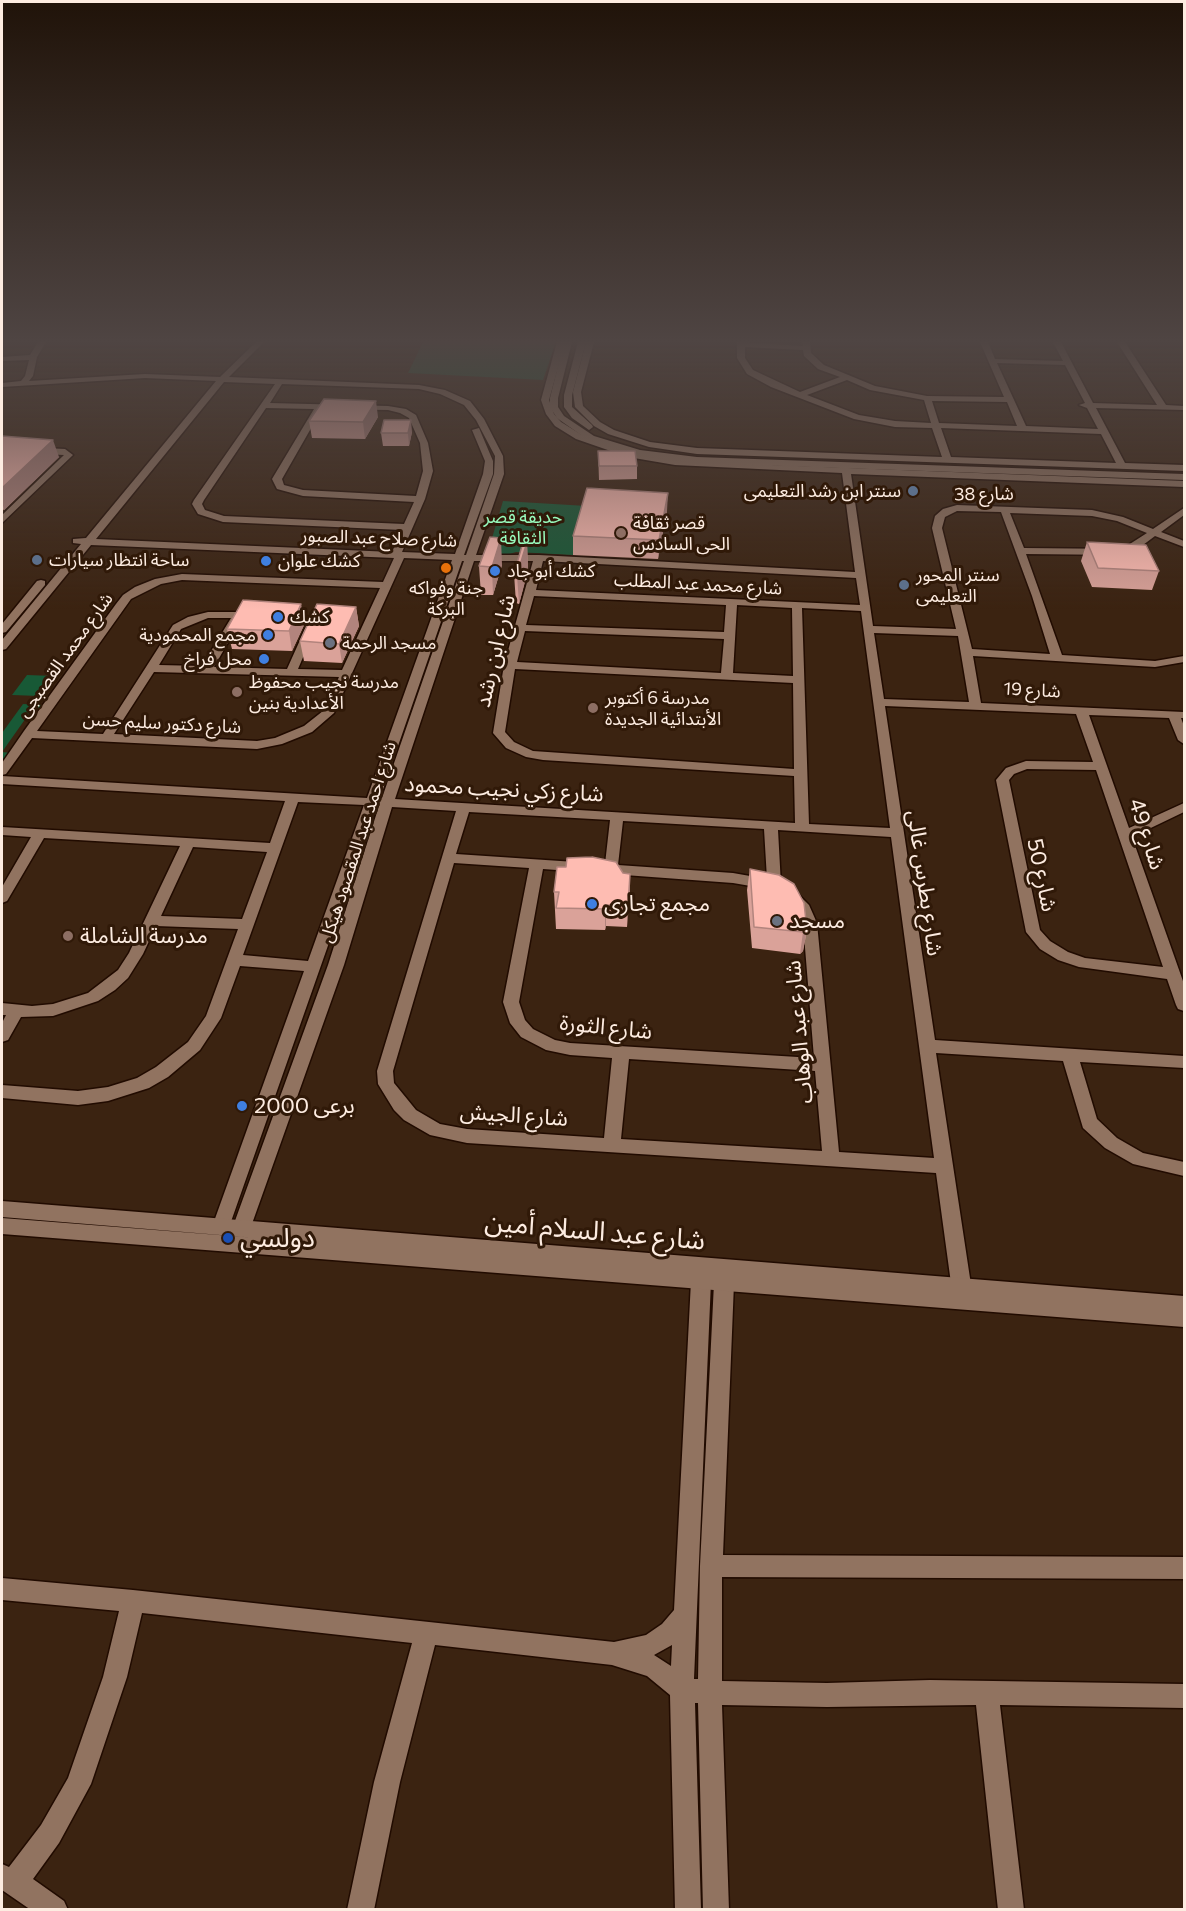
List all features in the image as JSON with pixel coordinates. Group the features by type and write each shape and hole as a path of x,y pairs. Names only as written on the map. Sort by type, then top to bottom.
{"street":[{"path":"2,647 82,542 174,431"},
{"path":"246,431 199,500 197,504 201,512 223,519 409,527"},
{"path":"305,431 277,479 280,487 303,494 420,499"},
{"name":"شارع دكتور سليم حسن","path":"28,734 257,745 278,741 308,729 320,721 328,713 346,674 365,621 387,585 420,499 428,467 418,431"},
{"name":"شارع احمد عبد المقصود هيكل","path":"238,1237 336,965 493,474 477,431"},
{"path":"569,431 579,438 611,450 675,462 771,468 1185,484"},
{"path":"580,431 591,438 631,451"},
{"path":"598,431 623,442 672,452 1185,477"},
{"path":"610,431 629,438 688,450 911,459 984,468"},
{"path":"938,431 947,464"},
{"path":"1096,431 1118,466"},
{"path":"1098,431 1106,432 1118,466"},
{"path":"2,449 69,454 2,520"},
{"path":"611,450 667,457 750,462 1061,464 1185,470"},
{"path":"786,458 796,454"},
{"path":"911,459 927,463"},
{"path":"750,462 771,468"},
{"path":"933,473 947,464"},
{"path":"1050,468 1061,464"},
{"path":"1012,469 1185,470"},
{"name":"شارع بطرس غالى","path":"846,470 962,1294"},
{"name":"شارع 38","path":"976,706 967,652 937,528 940,516 946,511 957,508 1092,513 1120,519 1185,544"},
{"path":"1004,509 1057,658"},
{"path":"1020,551 1123,552 1131,549 1185,512"},
{"path":"2,630 82,542"},
{"name":"شارع صلاح عبد الصبور","path":"82,542 465,558 539,558 860,575"},
{"name":"شارع احمد عبد المقصود هيكل","path":"218,1235 372,802 465,558"},
{"name":"شارع ابن رشد","path":"539,558 510,665 499,733 510,745 543,756 800,773"},
{"name":"شارع محمد القصبجى","path":"2,771 120,606 132,593 148,584 182,576 387,585"},
{"name":"شارع محمد عبد المطلب","path":"529,593 865,608"},
{"path":"728,676 732,602"},
{"path":"797,605 801,828"},
{"path":"207,668 239,614"},
{"path":"106,738 171,635 184,623 208,615 263,615"},
{"path":"291,672 309,618"},
{"path":"520,628 730,636"},
{"path":"868,629 961,633"},
{"path":"967,652 1155,664 1185,659"},
{"path":"510,665 799,680"},
{"path":"150,668 346,674"},
{"name":"شارع 19","path":"878,702 1179,715"},
{"name":"شارع 49","path":"1081,710 1185,1005"},
{"path":"1179,715 1185,740"},
{"name":"شارع 50","path":"1101,766 1026,765 1010,771 1002,780 1033,932 1045,945 1063,956 1084,963 1173,974"},
{"name":"شارع زكي نجيب محمود","path":"2,780 897,833"},
{"path":"2,1092 90,1097 126,1089 153,1077 180,1059 205,1032 213,1018 293,798"},
{"path":"1126,835 1185,807"},
{"name":"شارع الجيش","path":"463,808 385,1071 386,1084 400,1106 410,1115 436,1130 467,1137 944,1166"},
{"path":"611,869 617,816"},
{"path":"771,826 774,885"},
{"path":"2,831 276,848"},
{"path":"2,897 40,834"},
{"path":"3,1032 9,1010 53,1010 73,1005 110,986 129,964 152,921 188,843"},
{"name":"شارع عبد الوهاب","path":"448,858 747,879 774,885 797,900 809,916 831,1159"},
{"name":"شارع الثورة","path":"537,864 511,1002 512,1012 527,1033 552,1046 621,1054 823,1065"},
{"path":"152,921 249,924"},
{"path":"236,960 314,968"},
{"path":"927,1046 1185,1062"},
{"path":"612,1145 621,1054"},
{"path":"1070,1055 1089,1122 1111,1143 1140,1159 1185,1169"},
{"name":"شارع عبد السلام أمين","path":"2,1209 218,1235 712,1282 1185,1305"},
{"name":"شارع عبد السلام أمين","path":"2,1226 218,1235"},
{"name":"شارع عبد السلام أمين","path":"238,1237 962,1294 1185,1318"},
{"path":"712,1282 710,1693 716,1910"},
{"path":"688,1910 682,1689 684,1616 712,1282"},
{"path":"711,1566 1185,1568"},
{"path":"2,1589 612,1653 641,1661 655,1668 682,1689 710,1693 1185,1696"},
{"path":"55,1910 8,1880 50,1834 78,1784 115,1677 133,1601"},
{"path":"612,1653 633,1651 653,1644 670,1632 684,1616"},
{"path":"360,1910 387,1782 426,1633"},
{"path":"987,1694 1011,1910"}],"green space":[{"name":"حديقة قصر الثقافة","path":"503,501 587,506 573,555 516,552 506,555 487,555"},
{"path":"27,675 54,676 39,696 12,695"},
{"path":"23,704 43,705 41,708 33,708 2,752 2,733"},
{"path":"2,752 12,753 7,760 2,760"}],"building":[{"path":"381,431 408,431 408,433 381,433"},
{"path":"2,436 53,440 2,488"},
{"path":"598,451 635,451 637,466 599,466"},
{"path":"587,488 668,493 659,540 573,536"},
{"path":"490,537 501,538 492,567 479,566"},
{"path":"523,542 527,542 517,575 514,574"},
{"path":"1087,542 1146,545 1159,571 1098,568"},
{"path":"243,600 301,604 289,631 227,629"},
{"path":"317,604 356,607 339,644 300,641"},
{"path":"592,857 616,862 623,873 630,874 628,906 606,905 605,909 556,908 559,892 554,892 557,867 566,867 567,858"},
{"path":"750,869 779,875 794,884 804,903 807,930 803,932 754,927"}],"place":[{"name":"سنتر ابن رشد التعليمى","path":"913,491"},
{"name":"قصر ثقافة الحى السادس","path":"621,533"},
{"name":"ساحة انتظار سيارات","path":"37,560"},
{"name":"كشك علوان","path":"266,561"},
{"name":"جنة وفواكه البركة","path":"446,568"},
{"name":"كشك أبو جاد","path":"495,571"},
{"name":"سنتر المحور التعليمى","path":"904,585"},
{"name":"كشك","path":"278,617"},
{"name":"مجمع المحمودية","path":"268,635"},
{"name":"مسجد الرحمة","path":"330,643"},
{"name":"محل فراخ","path":"264,659"},
{"name":"مدرسة نجيب محفوظ الأعدادية بنين","path":"237,692"},
{"name":"مدرسة 6 أكتوبر الأبتدائية الجديدة","path":"593,708"},
{"name":"مجمع تجارى","path":"592,904"},
{"name":"مسجد","path":"777,921"},
{"name":"مدرسة الشاملة","path":"68,936"},
{"name":"برعى 2000","path":"242,1106"},
{"name":"دولسي","path":"228,1238"}]}
